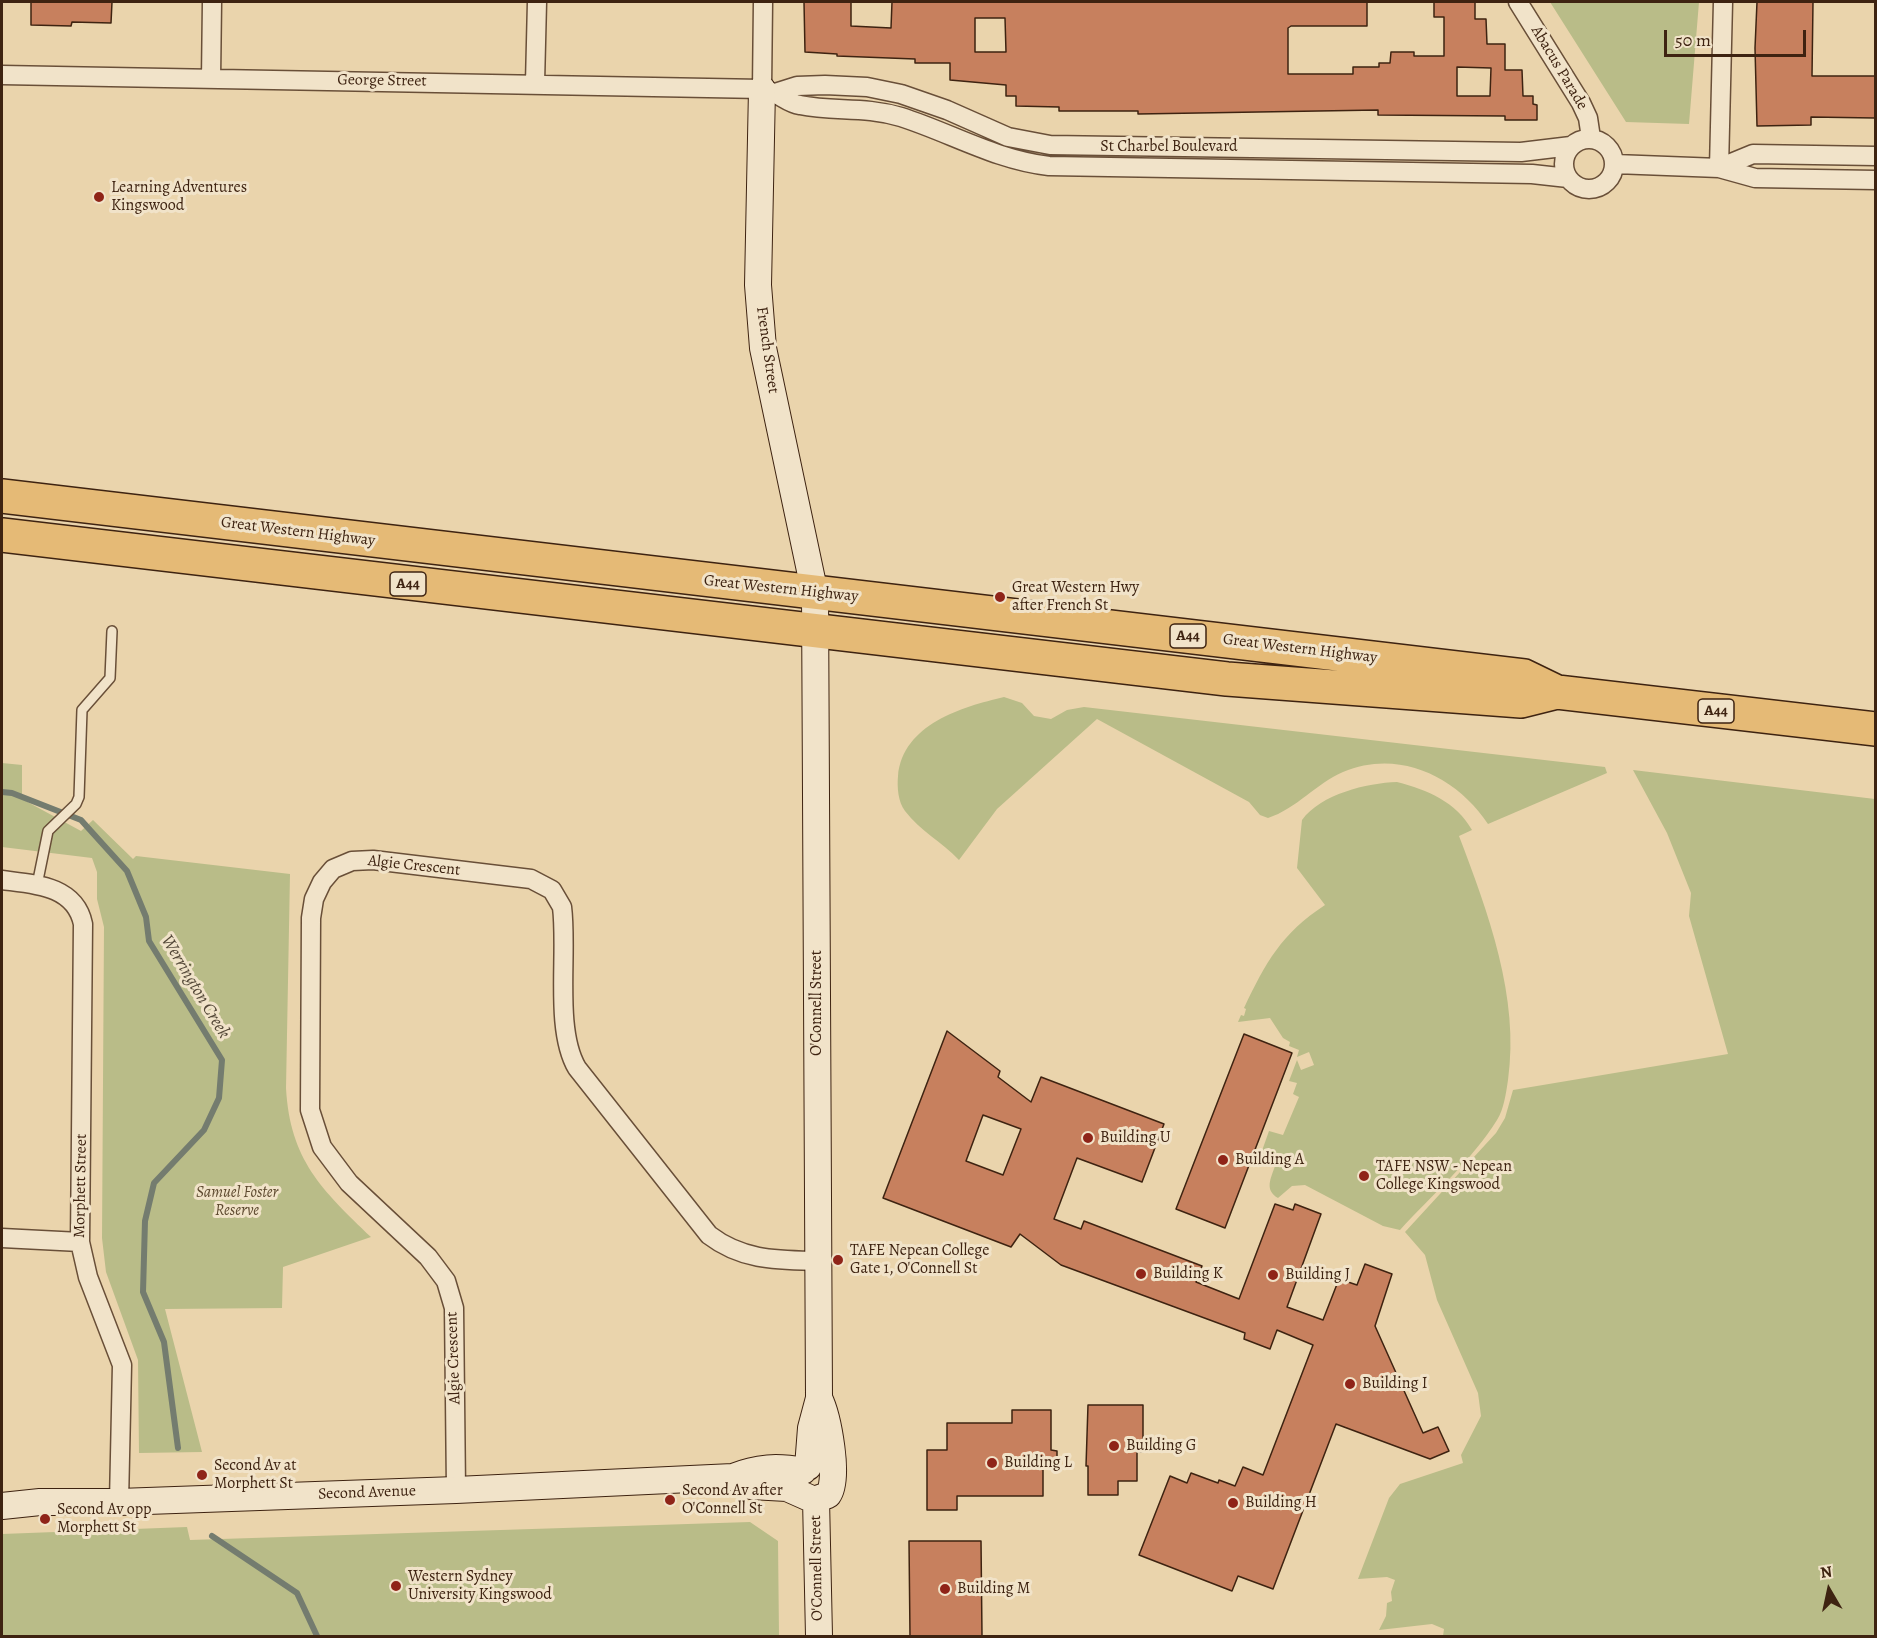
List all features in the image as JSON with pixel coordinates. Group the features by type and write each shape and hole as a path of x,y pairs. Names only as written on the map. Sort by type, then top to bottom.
{"highway":[{"name":"Great Western Highway","path":"2,495 815,611 1227,679 1521,701 1557,692 1875,729"},
{"name":"Great Western Highway","path":"2,536 815,611"}],"street":[{"path":"211,79 212,2"},
{"path":"535,83 537,2"},
{"path":"763,2 770,90"},
{"name":"Abacus Parade","path":"1518,2 1581,103 1588,118 1591,138"},
{"path":"1719,168 1723,2"},
{"name":"George Street","path":"2,75 535,83 770,90"},
{"name":"St Charbel Boulevard","path":"770,90 825,85 867,87 901,94 946,110 1008,137 1050,145 1521,152 1571,146"},
{"name":"St Charbel Boulevard","path":"770,90 796,105 852,107 897,116 1001,157 1049,166 1532,174 1568,178"},
{"name":"French Street","path":"770,90 758,285 763,348 815,611"},
{"path":"1591,138 1605,144 1614,156 1615,164 1610,179 1596,188 1581,188 1568,178 1565,158 1571,146 1591,138"},
{"path":"1719,168 1753,154 1875,156"},
{"path":"1615,164 1719,168 1755,178 1875,180"},
{"name":"O'Connell Street","path":"815,611 819,1398 811,1428 808,1483 819,1636"},
{"name":"Algie Crescent","path":"456,1490 455,1330 450,1292 437,1267 349,1184 322,1147 312,1123 309,1076 311,918 318,890 333,869 352,861 373,860 531,879 552,890 562,907 565,1028 570,1054 577,1068 709,1235 731,1249 754,1258 819,1261"},
{"path":"2,880 37,885"},
{"name":"Morphett Street","path":"37,885 57,891 73,902 81,914 85,940 80,1242 88,1277 122,1365 119,1502"},
{"path":"2,1238 80,1242"},
{"name":"O'Connell Street","path":"819,1398 828,1425 832,1476"},
{"name":"Second Avenue","path":"2,1506 40,1502 119,1502 456,1490 733,1477 752,1469 783,1467 808,1483 823,1467 832,1476"}],"lane":[{"path":"37,885 48,831 76,804 79,793 82,710 110,678 112,632"}],"green space":[{"path":"1550,2 1699,2 1689,124 1626,122"},
{"path":"1004,697 1022,703 1034,716 1051,719 1067,710 1084,707 1605,767 1607,773 1488,824 1460,793 1425,771 1385,763 1364,765 1333,777 1288,809 1268,818 1260,815 1249,802 1097,719 997,809 959,860 917,825 903,807 899,799 898,785 902,758 911,743 937,721 970,706"},
{"name":"Samuel Foster Reserve","path":"2,763 22,765 22,799 81,831 93,820 133,859 136,856 290,874 286,1088 289,1113 294,1135 312,1172 338,1204 371,1237 283,1267 282,1308 165,1309 202,1452 139,1453 138,1360 106,1272 102,1238 104,927 97,899 97,872 92,858 2,847"},
{"path":"1633,770 1875,799 1875,1636 1443,1636 1444,1629 1432,1624 1379,1630 1386,1616 1387,1603 1392,1601 1391,1592 1395,1580 1387,1577 1358,1579 1389,1498 1400,1484 1463,1463 1461,1455 1481,1416 1478,1393 1437,1300 1425,1255 1405,1232 1496,1133 1505,1118 1513,1090 1728,1054 1689,916 1691,893 1667,833"},
{"path":"1397,782 1440,798 1458,812 1472,830 1459,836 1481,895 1499,956 1509,1018 1511,1049 1508,1080 1497,1120 1464,1163 1400,1230 1383,1226 1305,1185 1292,1186 1278,1198 1274,1195 1270,1188 1270,1179 1275,1166 1258,1162 1269,1131 1283,1135 1299,1097 1293,1094 1297,1083 1289,1081 1297,1060 1301,1070 1314,1065 1309,1052 1297,1057 1299,1050 1289,1046 1290,1042 1283,1038 1270,1018 1238,1022 1241,1015 1244,1016 1246,1009 1244,1008 1276,950 1297,927 1325,905 1297,868 1302,820 1310,811 1332,797 1372,785"},
{"name":"Western Sydney University Kingswood","path":"750,1522 778,1541 779,1636 2,1636 2,1534 187,1527 190,1540"}],"building":[{"path":"31,2 112,2 111,23 72,22 71,26 31,25"},
{"path":"804,2 851,2 851,26 891,28 892,2 1367,2 1367,26 1291,26 1288,28 1288,74 1353,74 1353,67 1379,67 1379,63 1390,63 1391,52 1414,52 1414,56 1444,56 1444,17 1434,17 1434,2 1475,2 1475,19 1486,19 1487,44 1505,44 1505,70 1522,70 1523,96 1533,96 1533,104 1537,105 1537,120 1505,120 1505,116 1378,115 1378,110 1138,114 1138,111 1059,111 1059,107 1016,106 1016,96 1006,96 1006,85 950,80 950,63 915,63 915,59 837,56 837,54 805,52","holes":["975,18 1005,18 1006,52 975,52","1457,67 1491,68 1490,96 1457,96"]},
{"path":"1757,2 1813,2 1812,76 1875,76 1875,118 1811,117 1811,125 1757,126 1755,48"},
{"path":"947,1031 1000,1071 998,1077 1031,1102 1041,1077 1164,1124 1142,1182 1077,1158 1054,1219 1081,1229 1084,1221 1202,1266 1196,1282 1239,1299 1275,1204 1293,1210 1295,1204 1321,1214 1287,1307 1323,1320 1339,1279 1357,1285 1365,1264 1392,1274 1375,1326 1423,1433 1438,1427 1449,1451 1430,1459 1336,1424 1273,1589 1238,1576 1232,1591 1139,1555 1170,1476 1187,1483 1191,1473 1218,1483 1219,1480 1235,1486 1243,1467 1263,1475 1313,1345 1277,1330 1270,1349 1244,1339 1245,1333 1061,1265 1020,1234 1011,1247 883,1198","holes":["983,1115 1021,1129 1003,1175 966,1161"]},
{"name":"Building A","path":"1244,1034 1292,1053 1225,1228 1176,1209"},
{"name":"Building G","path":"1088,1405 1143,1405 1143,1452 1137,1452 1137,1481 1118,1481 1118,1495 1088,1495 1088,1466 1086,1466"},
{"name":"Building L","path":"1012,1410 1051,1410 1051,1450 1057,1451 1057,1467 1043,1467 1043,1496 957,1496 957,1510 927,1510 927,1450 947,1450 947,1423 1012,1423"},
{"name":"Building M","path":"909,1541 981,1541 982,1636 910,1636"}],"waterway":[{"name":"Werrington Creek","path":"2,792 12,793 81,820 127,871 146,917 149,941 222,1060 219,1098 204,1130 154,1183 145,1221 143,1292 164,1342 178,1448"},
{"name":"Werrington Creek","path":"212,1536 297,1593 317,1636"}],"place":[{"name":"Learning Adventures Kingswood","path":"99,197"},
{"name":"Great Western Hwy after French St","path":"1000,597"},
{"name":"Building U","path":"1088,1138"},
{"name":"Building A","path":"1223,1160"},
{"name":"TAFE NSW - Nepean College Kingswood","path":"1364,1176"},
{"name":"TAFE Nepean College Gate 1, O'Connell St","path":"838,1260"},
{"name":"Building K","path":"1141,1274"},
{"name":"Building J","path":"1273,1275"},
{"name":"Building I","path":"1350,1384"},
{"name":"Building G","path":"1114,1446"},
{"name":"Building L","path":"992,1463"},
{"name":"Second Av at Morphett St","path":"202,1475"},
{"name":"Second Av after O'Connell St","path":"670,1500"},
{"name":"Building H","path":"1233,1503"},
{"name":"Second Av opp Morphett St","path":"45,1519"},
{"name":"Western Sydney University Kingswood","path":"396,1586"},
{"name":"Building M","path":"945,1589"}]}
